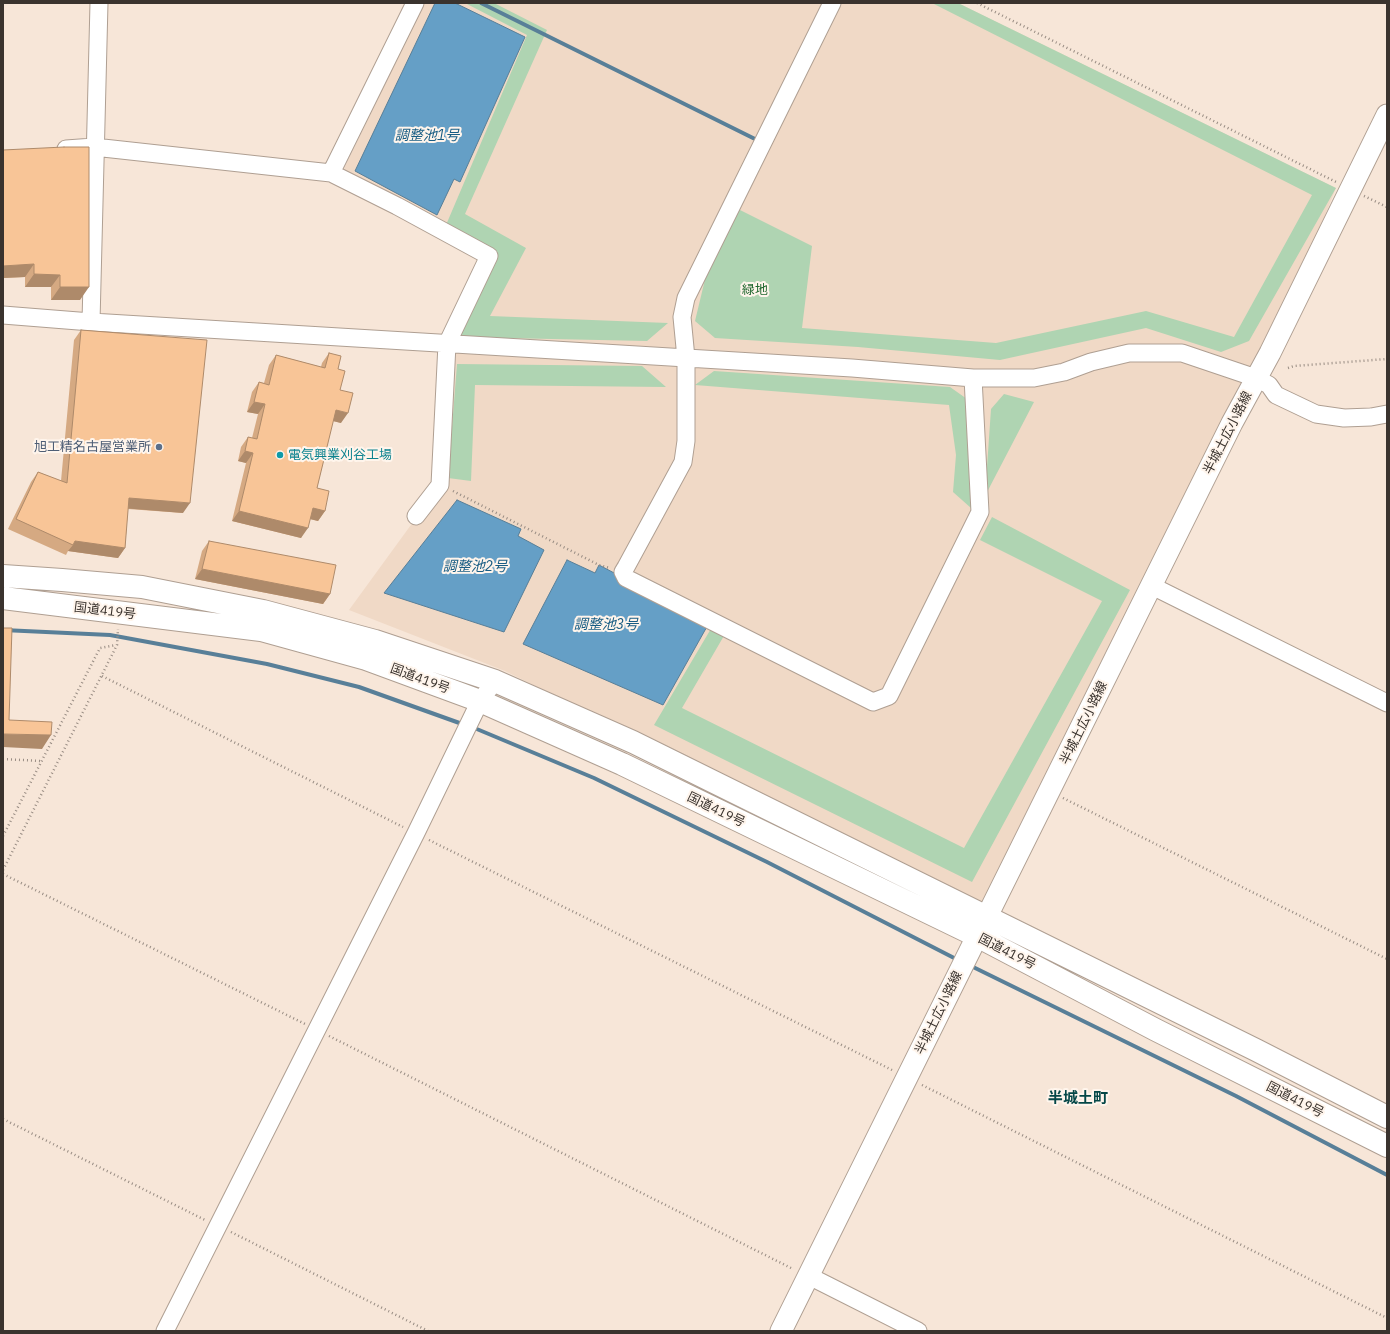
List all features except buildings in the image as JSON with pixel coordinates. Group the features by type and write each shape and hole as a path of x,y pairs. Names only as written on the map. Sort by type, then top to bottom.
{"highway":[{"name":"国道419号","path":"3,576 142,587 263,611 375,641 495,681 633,742 1256,1050 1387,1117"},
{"name":"国道419号","path":"3,598 261,630 366,659 480,701 622,764 968,954 1156,1030 1387,1146"}],"main road":[{"name":"半城土広小路線","path":"781,1331 1232,423 1270,353 1387,115"}],"street":[{"path":"91,322 94,147 99,3"},
{"path":"331,173 415,3"},
{"path":"832,3 686,298 682,317 686,358 686,441 683,462 623,572 626,578 873,702 889,696 980,512 973,378"},
{"path":"48,150 94,147 331,173 397,206 489,256 448,344 440,485 416,516"},
{"path":"3,315 91,322 852,368 973,378 1034,378 1064,372 1092,362 1129,353 1182,353 1256,378 1269,385 1276,395 1316,414 1344,418 1371,417 1387,414"},
{"path":"1152,586 1387,703"},
{"path":"166,1331 318,1030 480,701 495,681"},
{"path":"809,1276 918,1331"}],"path":[{"path":"976,3 1387,207"},
{"path":"1288,368 1294,366 1387,359"},
{"path":"440,485 599,565 623,572"},
{"path":"3,870 102,676 116,645 118,627"},
{"path":"3,836 100,648 116,645"},
{"path":"102,676 416,833"},
{"path":"3,759 41,760"},
{"path":"1050,791 1387,959"},
{"path":"3,874 809,1276"}],"shaded area":[{"path":"424,3 958,3 1336,188 1270,353 984,908 505,671 349,610 440,485 447,344 489,256 341,175"}],"green space":[{"path":"465,3 494,3 547,30 465,214 526,248 490,316 668,323 647,341 456,337 496,254 446,225 527,35"},
{"name":"緑地","path":"932,3 958,3 1336,188 1249,341 1221,352 1146,328 1000,360 858,347 715,338 695,321 708,267 738,209 812,246 802,328 996,343 1146,311 1234,337 1312,195"},
{"path":"457,364 642,366 666,387 475,385 471,481 448,478"},
{"path":"714,371 950,387 967,399 973,458 971,508 953,492 956,455 949,405 695,385"},
{"path":"1004,394 1034,402 985,496 991,409"},
{"path":"992,517 1130,590 972,882 654,725 712,627 725,634 682,708 964,848 1102,601 980,540"}],"water":[{"name":"調整池1号","path":"435,3 455,3 525,37 460,182 454,179 437,215 355,171"},
{"name":"調整池2号","path":"457,500 521,529 518,536 544,550 504,632 384,593"},
{"name":"調整池3号","path":"567,560 595,573 599,565 709,623 663,705 523,644"}],"waterway":[{"path":"481,3 759,141"},
{"path":"3,630 110,635 267,664 359,687 465,725"},
{"path":"472,727 594,778 767,862 958,960"},
{"path":"969,965 1236,1096 1387,1175"}],"place":[{"name":"旭工精名古屋営業所","path":"159,447"},
{"name":"電気興業刈谷工場","path":"280,455"}],"district":[{"name":"半城土町","path":"1078,1099"}]}
